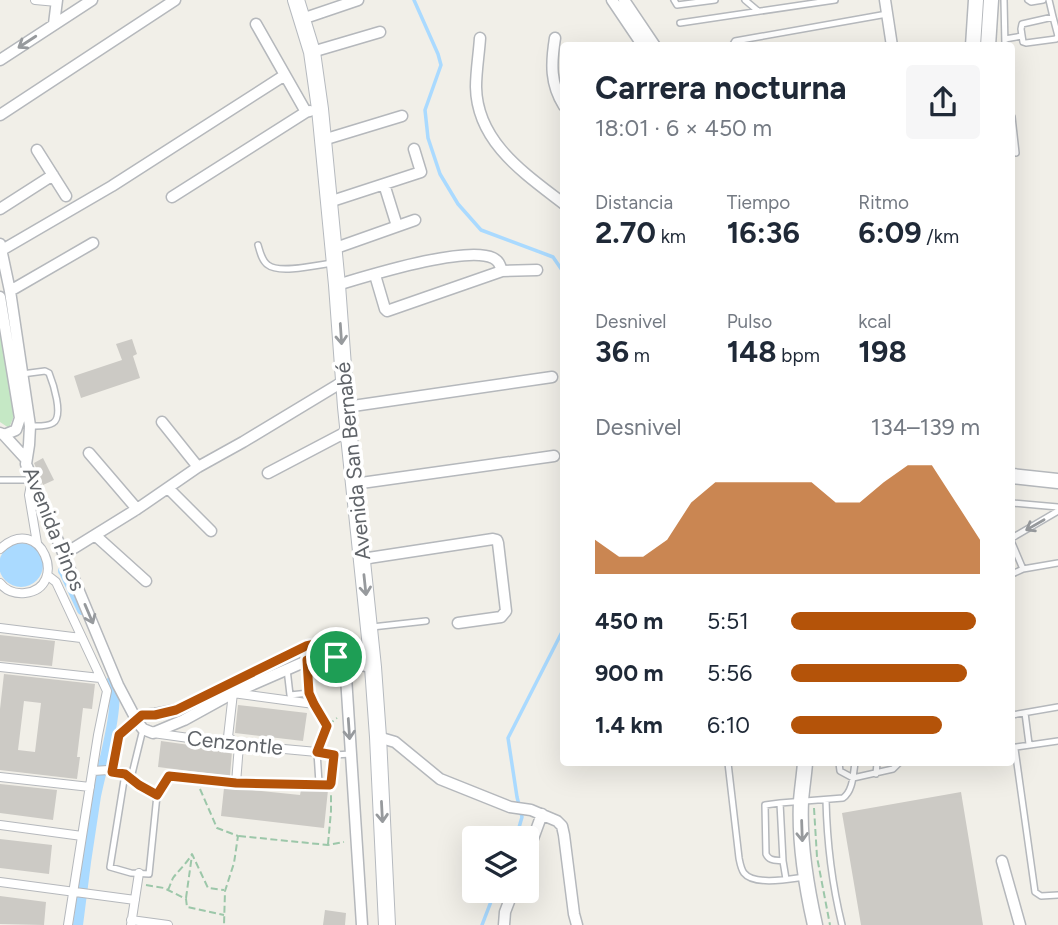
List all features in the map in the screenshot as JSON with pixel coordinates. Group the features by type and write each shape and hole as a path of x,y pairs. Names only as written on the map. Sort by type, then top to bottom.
{"main road":[{"name":"Avenida San Bernabé","path":"296,0 312,52 313,111 323,139 348,431 373,667 387,925"}],"street":[{"path":"35,0 57,1 54,24"},
{"path":"0,60 92,0"},
{"path":"0,115 175,0"},
{"path":"302,19 358,0"},
{"path":"612,0 640,42"},
{"path":"624,0 652,42"},
{"path":"885,0 891,42"},
{"path":"974,42 983,3"},
{"path":"983,3 988,42"},
{"path":"172,197 313,111 285,75 256,24"},
{"path":"312,52 380,32"},
{"path":"480,38 476,88 479,108 488,132 502,152 528,177 560,201"},
{"path":"555,38 551,65 560,101"},
{"path":"1,247 112,186 285,75"},
{"path":"323,139 402,116"},
{"path":"329,202 421,172 414,149"},
{"path":"37,150 66,196"},
{"path":"0,209 53,175"},
{"path":"384,184 397,226"},
{"path":"334,256 415,220"},
{"path":"5,294 93,243"},
{"name":"Avenida Pinos","path":"1,247 20,418 16,430 2,434"},
{"path":"337,285 419,263 474,256 496,259 502,271"},
{"path":"375,275 384,309 390,310 502,271 537,271"},
{"name":"Avenida Pinos","path":"5,294 30,426 26,464 118,685 144,728"},
{"path":"346,407 552,377"},
{"path":"74,548 198,467 344,381"},
{"path":"162,422 198,467"},
{"path":"268,473 348,431"},
{"path":"2,434 26,459"},
{"path":"89,453 137,509"},
{"path":"354,484 554,456"},
{"path":"1015,476 1058,481"},
{"path":"32,480 29,495 37,543"},
{"path":"168,488 211,531"},
{"path":"96,536 146,580"},
{"path":"0,549 9,541 23,538 37,543 45,552 48,563 47,575 40,586 29,593 16,593 4,588 0,583"},
{"path":"362,559 496,540 506,611 501,617 458,623"},
{"path":"47,575 56,582 107,691 68,925"},
{"path":"0,628 81,638"},
{"path":"362,925 351,754 340,659 315,644 306,646 176,710 142,715 144,728 184,720 233,693 323,655 340,659 373,667"},
{"path":"0,667 100,678"},
{"path":"233,693 314,704"},
{"path":"233,693 228,737 239,745 236,783"},
{"name":"Cenzontle","path":"144,728 239,745 317,752"},
{"path":"378,737 395,742 440,779 510,807 537,812 557,821 562,826 577,925"},
{"path":"805,766 808,805 802,841 815,925"},
{"path":"94,771 110,771 128,776"},
{"path":"157,795 169,776 236,783 319,783"},
{"path":"0,778 90,787"},
{"path":"534,826 537,812"},
{"path":"0,825 82,836"},
{"path":"1002,861 1020,925"},
{"path":"139,873 131,923 168,925"},
{"path":"0,882 135,900"},
{"path":"504,925 508,903"}],"lane":[{"path":"674,0 677,5 715,0"},
{"path":"745,0 758,11"},
{"path":"681,23 835,0"},
{"path":"1004,0 1005,42 1022,36"},
{"path":"1028,0 1043,0"},
{"path":"1049,0 1054,17 1058,36 1056,39 1023,42 1022,24 1054,17"},
{"path":"734,42 887,14"},
{"path":"1015,144 1016,153"},
{"path":"258,245 265,264 273,268 284,269 334,256"},
{"path":"22,374 45,371 49,373 58,411 52,424 30,426"},
{"path":"0,480 32,480"},
{"path":"1015,503 1058,509"},
{"path":"1015,538 1058,509"},
{"path":"1015,548 1023,569"},
{"path":"1015,573 1058,563"},
{"path":"369,628 426,621"},
{"path":"287,669 290,695 309,693 307,660"},
{"path":"1015,715 1058,707"},
{"path":"1025,713 1029,744"},
{"path":"128,776 157,795 149,874 131,873 110,867 128,776 144,728"},
{"path":"1058,741 1016,747 1015,752 1035,892 1041,896 1058,895"},
{"path":"334,755 331,783 319,783 317,752 351,754"},
{"path":"728,766 742,872 751,879 768,881 806,877"},
{"path":"839,766 840,771 853,778 876,774 896,766"},
{"path":"783,861 767,858 765,805 808,805 843,798 847,796 855,766"},
{"path":"876,774 877,766"},
{"path":"826,800 830,858 842,925"},
{"path":"780,803 786,879"}],"path":[{"path":"314,704 327,726 317,752"},
{"path":"110,771 119,735 144,728"},
{"path":"195,779 217,828 238,836 328,845 356,839"},
{"path":"328,845 331,783"},
{"path":"808,805 830,925"},
{"path":"224,925 225,891 234,863 238,836"},
{"path":"192,854 208,888 225,891"},
{"path":"168,890 174,877 188,863 192,854"},
{"path":"192,854 187,907 226,916"},
{"path":"138,884 168,890 186,899"}],"green space":[{"path":"0,331 14,416 9,428 0,422"}],"water":[{"path":"21,543 37,549 43,565 37,581 21,587 5,581 -1,565 5,549"}],"building":[{"path":"132,339 137,354 133,356 140,378 81,398 74,376 122,360 116,344"},
{"path":"43,458 54,480 43,485 34,463"},
{"path":"0,635 55,641 52,666 0,661"},
{"path":"4,674 95,684 92,709 83,708 77,779 0,770 0,709","holes":["24,701 41,703 35,752 18,750"]},
{"path":"238,705 307,713 303,741 235,733"},
{"path":"161,741 232,751 230,776 158,767"},
{"path":"0,784 57,790 53,820 0,813"},
{"path":"224,788 300,795 301,790 328,790 324,828 221,816"},
{"path":"961,792 983,925 861,925 842,813"},
{"path":"0,839 52,845 49,874 0,868"},
{"path":"0,896 46,902 44,925 0,924"},
{"path":"325,910 346,913 345,925 323,925"}],"waterway":[{"path":"414,0 441,65 425,110 428,138 440,174 458,204 481,230 553,257 560,267"},
{"path":"63,571 82,610"},
{"path":"519,826 522,817 508,738 560,636"},
{"path":"78,925 96,796 113,719 112,680"},
{"path":"482,925 490,903"}],"route":[{"path":"315,644 336,657 323,655 307,660 309,693 327,726 317,752 334,755 330,785 236,783 169,776 157,795 125,774 112,772 119,735 142,715 176,710 306,646 315,644"}]}
